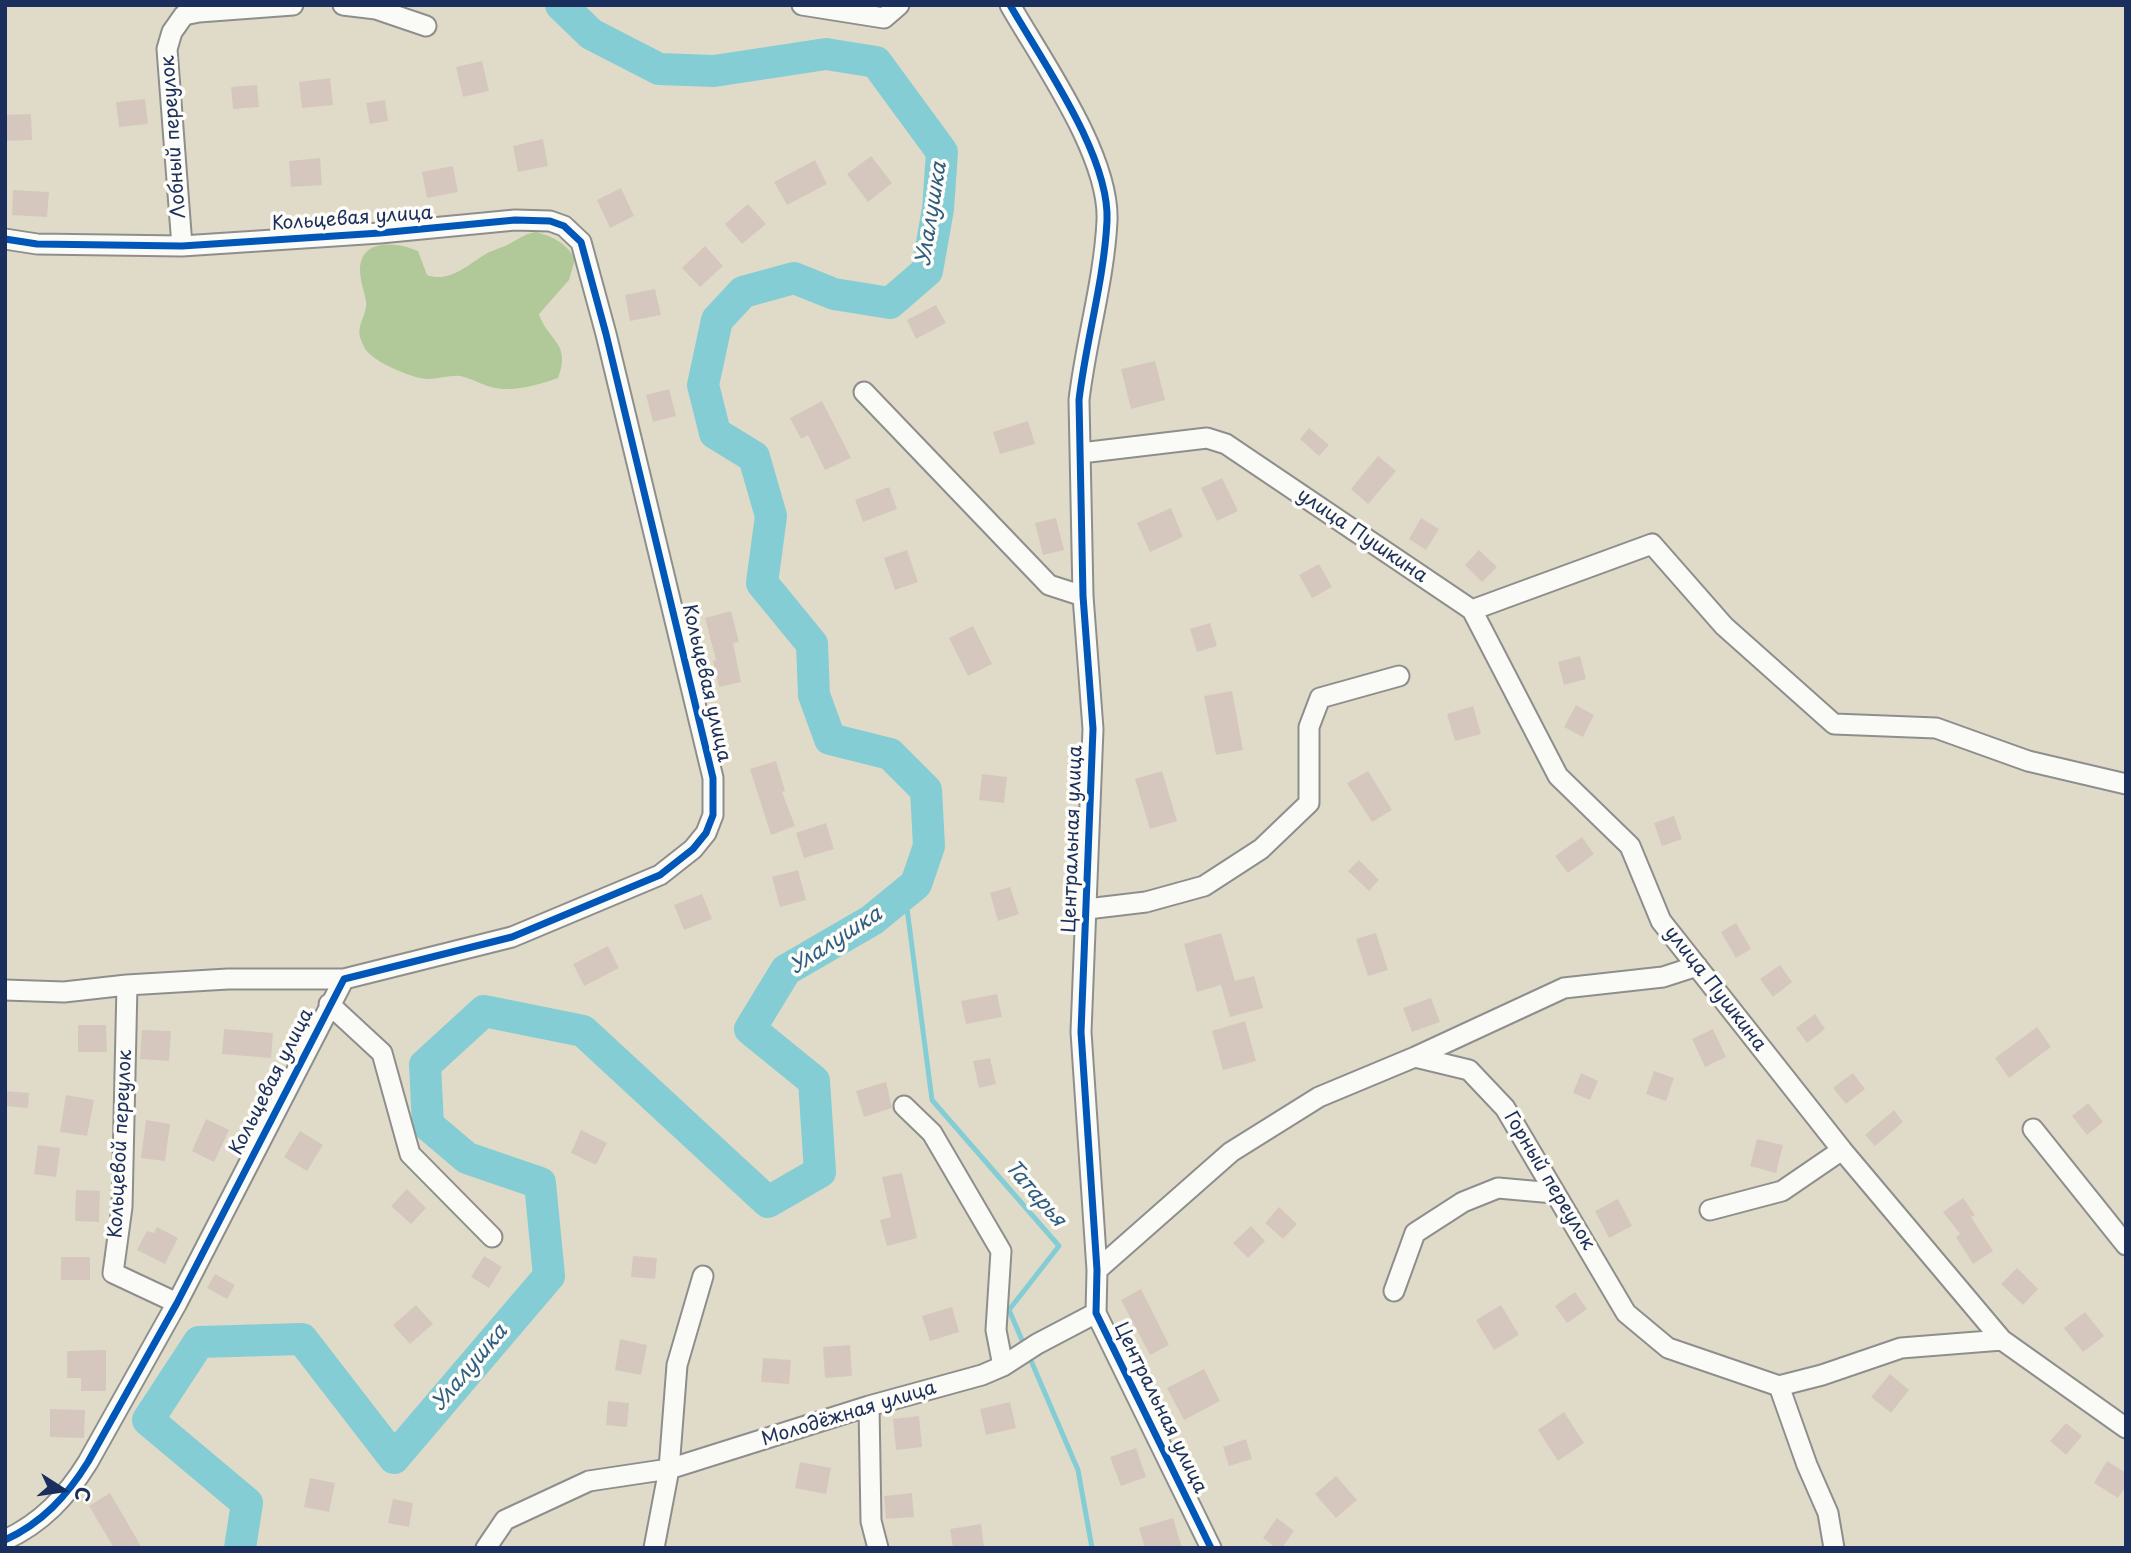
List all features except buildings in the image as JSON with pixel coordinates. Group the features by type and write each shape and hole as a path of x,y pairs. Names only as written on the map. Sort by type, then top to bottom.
{"street":[{"name":"Лобный переулок","path":"182,246 167,49 172,32 184,15 192,13 293,5"},
{"path":"343,5 376,9 426,26"},
{"path":"802,5 884,18 899,5"},
{"name":"Центральная улица","path":"1010,5 1073,114 1102,181 1107,219 1079,400 1083,596 1093,729 1081,1032 1097,1270 1096,1313 1212,1548"},
{"name":"Кольцевая улица","path":"5,239 37,244 182,246 380,233 515,220 550,220 565,226 581,242 606,334 713,778 713,815 706,833 693,849 660,875 512,937 344,979 177,1303 74,1484 52,1510 21,1533 5,1540"},
{"path":"864,392 1049,585 1083,596"},
{"name":"улица Пушкина","path":"1081,453 1207,438 1226,444 1472,610 1558,776 1630,846 1661,920 1842,1150 2002,1340 2126,1428"},
{"path":"1472,610 1652,544 1724,626 1834,724 1936,728 2028,761 2126,784"},
{"path":"1087,909 1146,902 1204,886 1261,849 1309,803 1309,727 1320,698 1398,676"},
{"path":"1097,1270 1231,1152 1319,1097 1415,1057 1564,988 1663,976 1697,965"},
{"path":"5,990 64,992 228,979 344,979"},
{"name":"Кольцевой переулок","path":"127,985 122,1207 113,1273 177,1303"},
{"path":"329,1004 382,1053 410,1154 492,1237"},
{"name":"Горный переулок","path":"1415,1057 1469,1070 1505,1108 1626,1312 1668,1348 1779,1386"},
{"path":"904,1106 932,1133 1001,1251 996,1331 1008,1363"},
{"path":"2033,1129 2126,1245"},
{"path":"1710,1210 1782,1191 1842,1150"},
{"path":"1394,1291 1415,1233 1463,1202 1498,1188 1554,1193"},
{"path":"654,1548 669,1469 677,1365 703,1276"},
{"name":"Молодёжная улица","path":"486,1548 505,1520 589,1481 669,1469 869,1406 982,1375 1096,1313"},
{"path":"1834,1548 1828,1513 1807,1465 1779,1386 1822,1375 1901,1348 2002,1340"},
{"path":"869,1406 871,1521 878,1548"}],"green space":[{"path":"536,232 559,241 575,259 569,280 539,314 560,349 562,366 558,378 516,389 499,389 460,376 423,379 390,367 365,349 359,332 366,305 360,269 362,259 373,247 391,245 418,251 427,275 442,277"}],"waterway":[{"name":"Улалушка","path":"240,1548 247,1503 148,1420 199,1342 302,1339 394,1458 549,1276 540,1183 467,1158 428,1125 425,1065 484,1011 583,1031 768,1202 820,1172 814,1081 750,1029 786,970 872,920 916,884 929,846 926,790 890,754 830,739 814,695 812,644 762,583 771,516 754,457 715,433 703,385 717,320 743,292 794,278 834,294 890,303 927,271 938,209 942,152 876,62 826,54 714,71 659,69 591,34 561,5"},
{"name":"Татарья","path":"905,893 932,1100 1059,1246 1009,1310 1025,1347"},
{"name":"Татарья","path":"1029,1356 1078,1470 1092,1548"}],"cycle path":[{"path":"1010,5 1056,81 1086,139 1105,195 1107,221 1079,400 1083,596 1093,729 1081,1032 1097,1270 1096,1313 1211,1548"},
{"path":"5,239 37,244 182,246 380,233 515,220 550,221 564,226 581,242 606,334 713,778 713,815 706,833 693,849 660,875 512,937 344,979 177,1303 88,1462 71,1486 42,1517 5,1540"}]}
